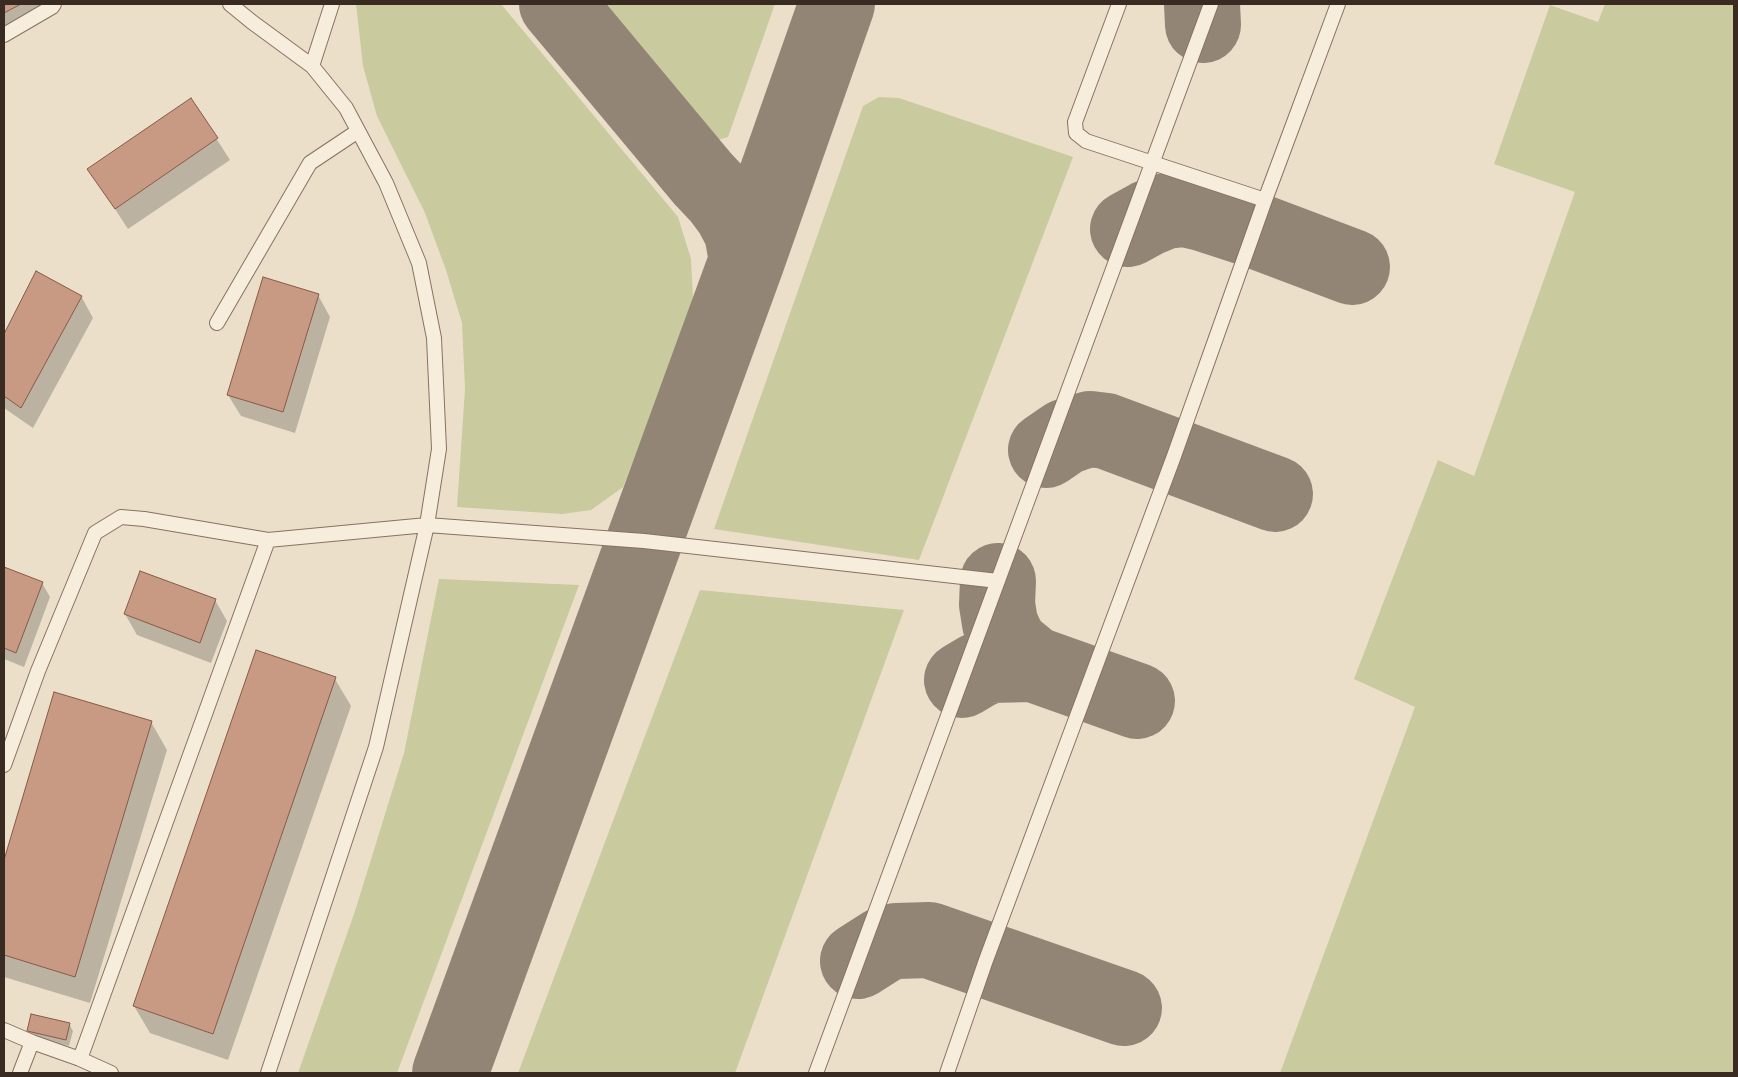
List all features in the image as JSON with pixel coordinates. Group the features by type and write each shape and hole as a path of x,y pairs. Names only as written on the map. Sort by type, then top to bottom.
{"lane":[{"path":"4,35 54,4"},
{"path":"230,4 312,66 346,108 386,183 419,263 434,338 438,449 427,525 376,747 268,1073"},
{"path":"312,66 332,4"},
{"path":"1119,4 1075,122 1076,133 1086,141 1265,200"},
{"path":"816,1073 1211,4"},
{"path":"947,1073 990,950 1174,456 1265,200 1338,4"},
{"path":"217,323 310,163 358,131"},
{"path":"4,765 38,671 95,533 121,517 144,519 268,540 427,525 644,541 998,582"},
{"path":"80,1060 268,540"},
{"path":"4,1030 111,1073"},
{"path":"20,1073 32,1042"}],"green space":[{"path":"356,4 501,4 678,217 691,259 693,298 660,392 623,487 591,510 562,514 457,507 465,389 462,323 446,270 425,213 377,116 363,66"},
{"path":"592,4 775,4 728,137 711,142"},
{"path":"1605,4 1734,4 1734,1073 1280,1073 1415,707 1354,679 1438,460 1474,476 1575,192 1494,164 1550,5 1598,22"},
{"path":"879,97 899,98 1073,157 919,560 714,529 863,106"},
{"path":"439,579 579,585 397,1073 298,1073 355,911 404,753"},
{"path":"700,590 904,610 735,1073 518,1073"}],"building":[{"path":"4,4 21,4 4,13"},
{"path":"191,98 218,138 115,209 87,169"},
{"path":"36,271 82,296 21,408 4,396 4,334"},
{"path":"263,277 319,294 283,412 227,395"},
{"path":"4,567 43,582 16,653 4,648"},
{"path":"140,571 216,599 200,643 124,614"},
{"path":"256,650 336,677 213,1034 133,1006"},
{"path":"54,692 152,721 75,977 4,955 4,860"},
{"path":"31,1014 70,1023 66,1040 27,1031"}],"taxiway":[{"path":"557,4 732,213 742,232 747,260"},
{"path":"450,1073 747,260 837,4"},
{"path":"1202,4 1203,25"},
{"path":"1128,229 1165,211 1185,209 1254,230 1352,267"},
{"path":"1046,450 1065,437 1076,433 1090,429 1106,431 1275,494"},
{"path":"998,581 997,604 1000,623 1005,635 1011,646 1033,664"},
{"path":"962,680 990,665 1033,664 1137,701"},
{"path":"858,961 883,945 896,941 929,940 1124,1008"}]}
